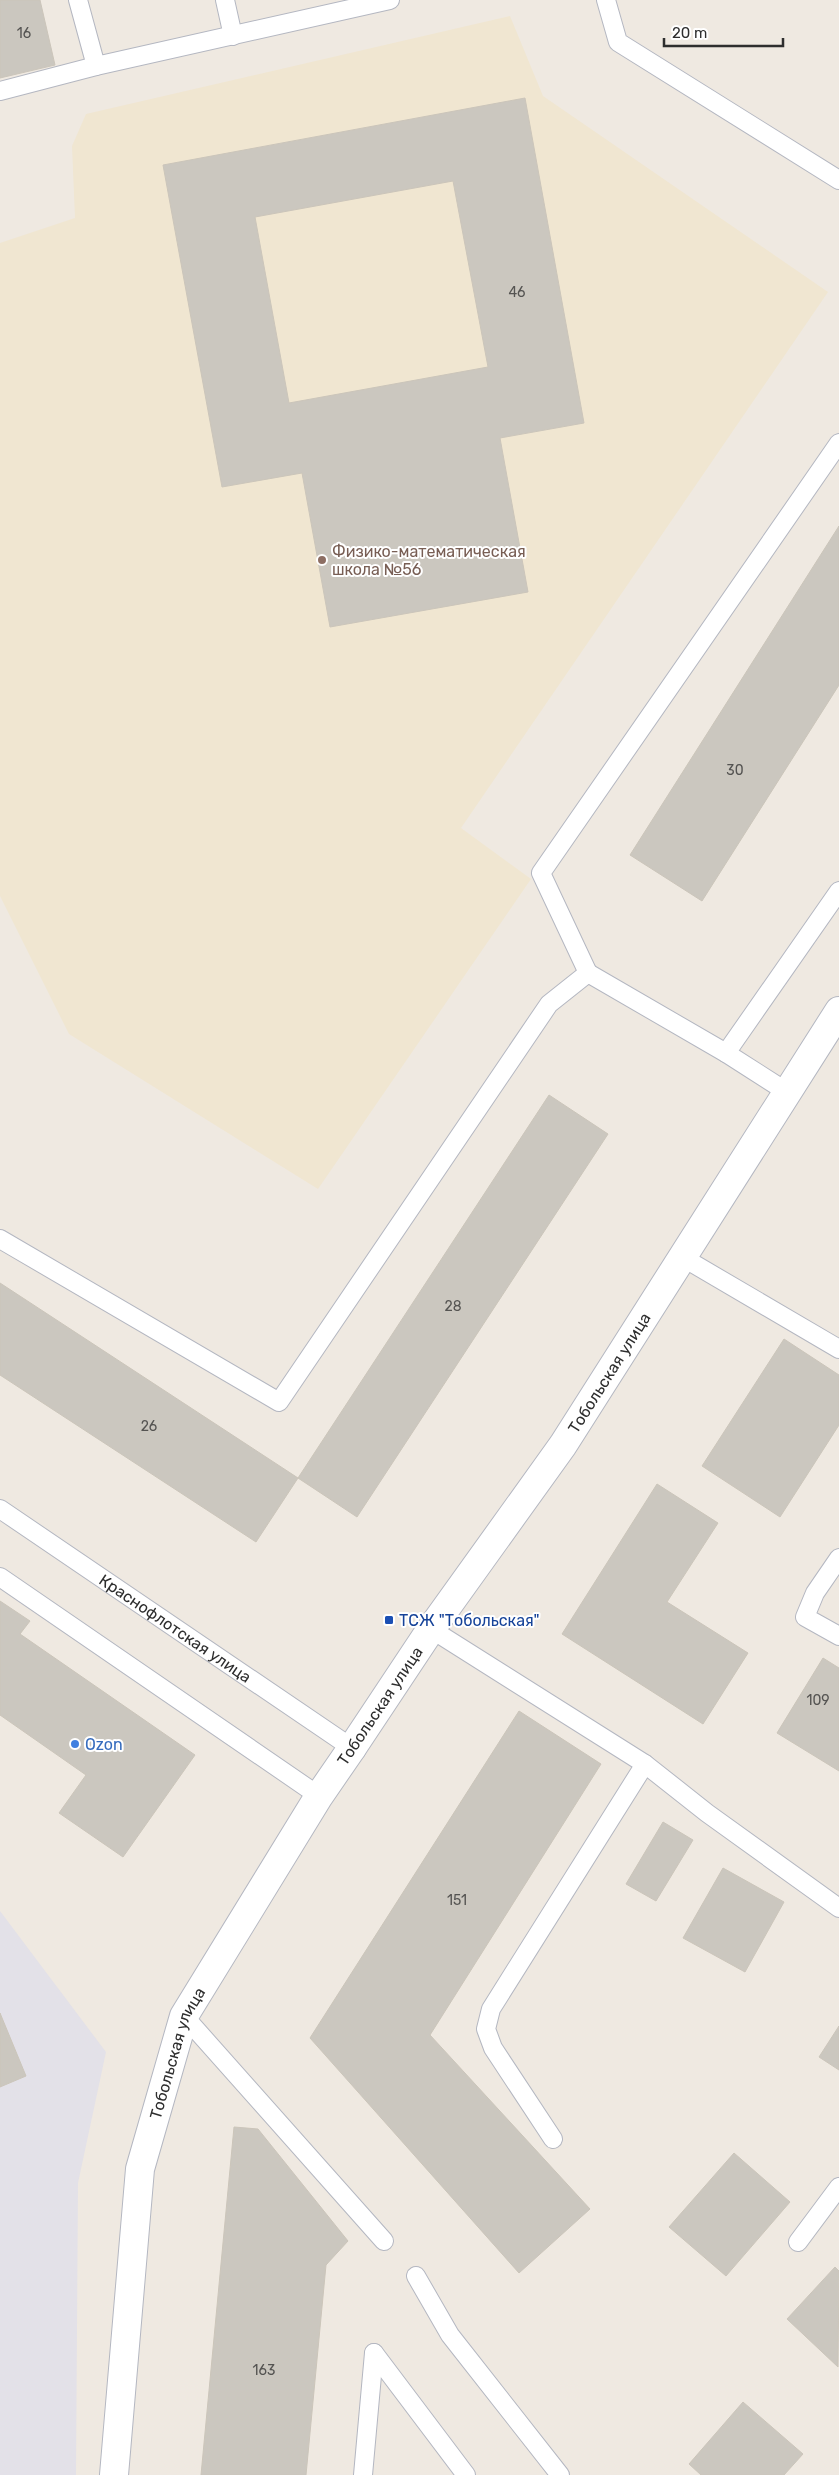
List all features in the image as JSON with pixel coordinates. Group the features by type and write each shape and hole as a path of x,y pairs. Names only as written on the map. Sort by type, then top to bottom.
{"street":[{"name":"Тобольская улица","path":"114,2475 140,2169 184,2016 319,1796 431,1629 563,1445 839,1010"}],"lane":[{"path":"78,0 96,66"},
{"path":"226,0 233,36"},
{"path":"0,91 96,66 233,36 354,4 390,0"},
{"path":"606,0 618,42 839,180"},
{"path":"787,1092 726,1053 588,973 541,874 839,443"},
{"path":"726,1053 839,891"},
{"path":"0,1239 279,1402 549,1004 588,973"},
{"path":"682,1257 839,1349"},
{"name":"Краснофлотская улица","path":"0,1509 352,1748"},
{"path":"839,1558 815,1594 806,1617 839,1636"},
{"path":"0,1577 319,1796"},
{"path":"431,1629 645,1764 707,1813 839,1908"},
{"path":"553,2139 493,2048 486,2029 491,2009 645,1764"},
{"path":"184,2016 384,2240"},
{"path":"798,2242 839,2187"},
{"path":"416,2276 450,2335 560,2475"},
{"path":"363,2475 374,2353 466,2475"}],"shaded area":[{"name":"Физико-математическая школа №56","path":"510,16 543,96 828,292 461,828 531,879 318,1189 69,1034 0,896 0,243 75,218 72,146 86,114"},
{"path":"0,1911 106,2052 78,2183 76,2475 0,2475"}],"building":[{"path":"0,0 40,0 55,65 0,78"},
{"path":"525,98 584,423 500,438 528,592 330,627 302,473 222,487 163,165","holes":["453,181 488,367 289,403 255,217"]},
{"path":"839,526 839,685 702,901 630,855"},
{"path":"549,1095 608,1134 357,1517 298,1478"},
{"path":"0,1283 298,1478 256,1542 0,1375"},
{"path":"784,1339 839,1375 839,1425 780,1517 702,1466"},
{"path":"657,1484 718,1523 667,1602 748,1653 703,1724 562,1634"},
{"path":"0,1601 30,1621 20,1634 195,1755 123,1857 59,1813 86,1775 0,1715"},
{"path":"823,1658 839,1668 839,1771 777,1733"},
{"path":"519,1711 601,1764 430,2035 590,2209 519,2273 310,2038"},
{"path":"663,1822 693,1840 656,1901 626,1884"},
{"path":"723,1868 784,1902 745,1972 683,1938"},
{"path":"0,2013 26,2076 0,2087"},
{"path":"839,2026 839,2070 819,2057"},
{"path":"234,2127 258,2129 348,2241 326,2265 306,2475 201,2475"},
{"path":"734,2153 790,2202 726,2276 669,2227"},
{"path":"835,2267 839,2271 838,2367 787,2319"},
{"path":"743,2402 803,2454 784,2475 701,2475 689,2464"}],"place":[{"name":"Физико-математическая школа №56","path":"322,560"},
{"name":"ТСЖ \"Тобольская\"","path":"389,1620"},
{"name":"Ozon","path":"75,1744"}]}
